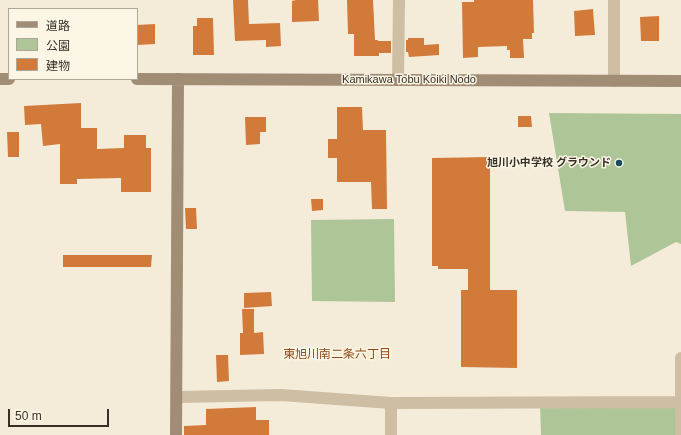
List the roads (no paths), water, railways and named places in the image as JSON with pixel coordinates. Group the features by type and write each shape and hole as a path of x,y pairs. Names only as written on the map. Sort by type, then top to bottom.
{"street":[{"path":"398,80 399,0"},
{"path":"614,0 614,81"},
{"name":"Kamikawa Tobu Koiki Nodo","path":"138,79 681,81"},
{"path":"176,435 178,397 178,79"},
{"path":"681,358 681,435"},
{"path":"178,397 281,395 391,403 680,402"},
{"path":"391,403 391,435"}],"place":[{"name":"旭川小中学校 グラウンド","path":"619,163"}],"district":[{"name":"東旭川南二条六丁目","path":"337,355"}]}
